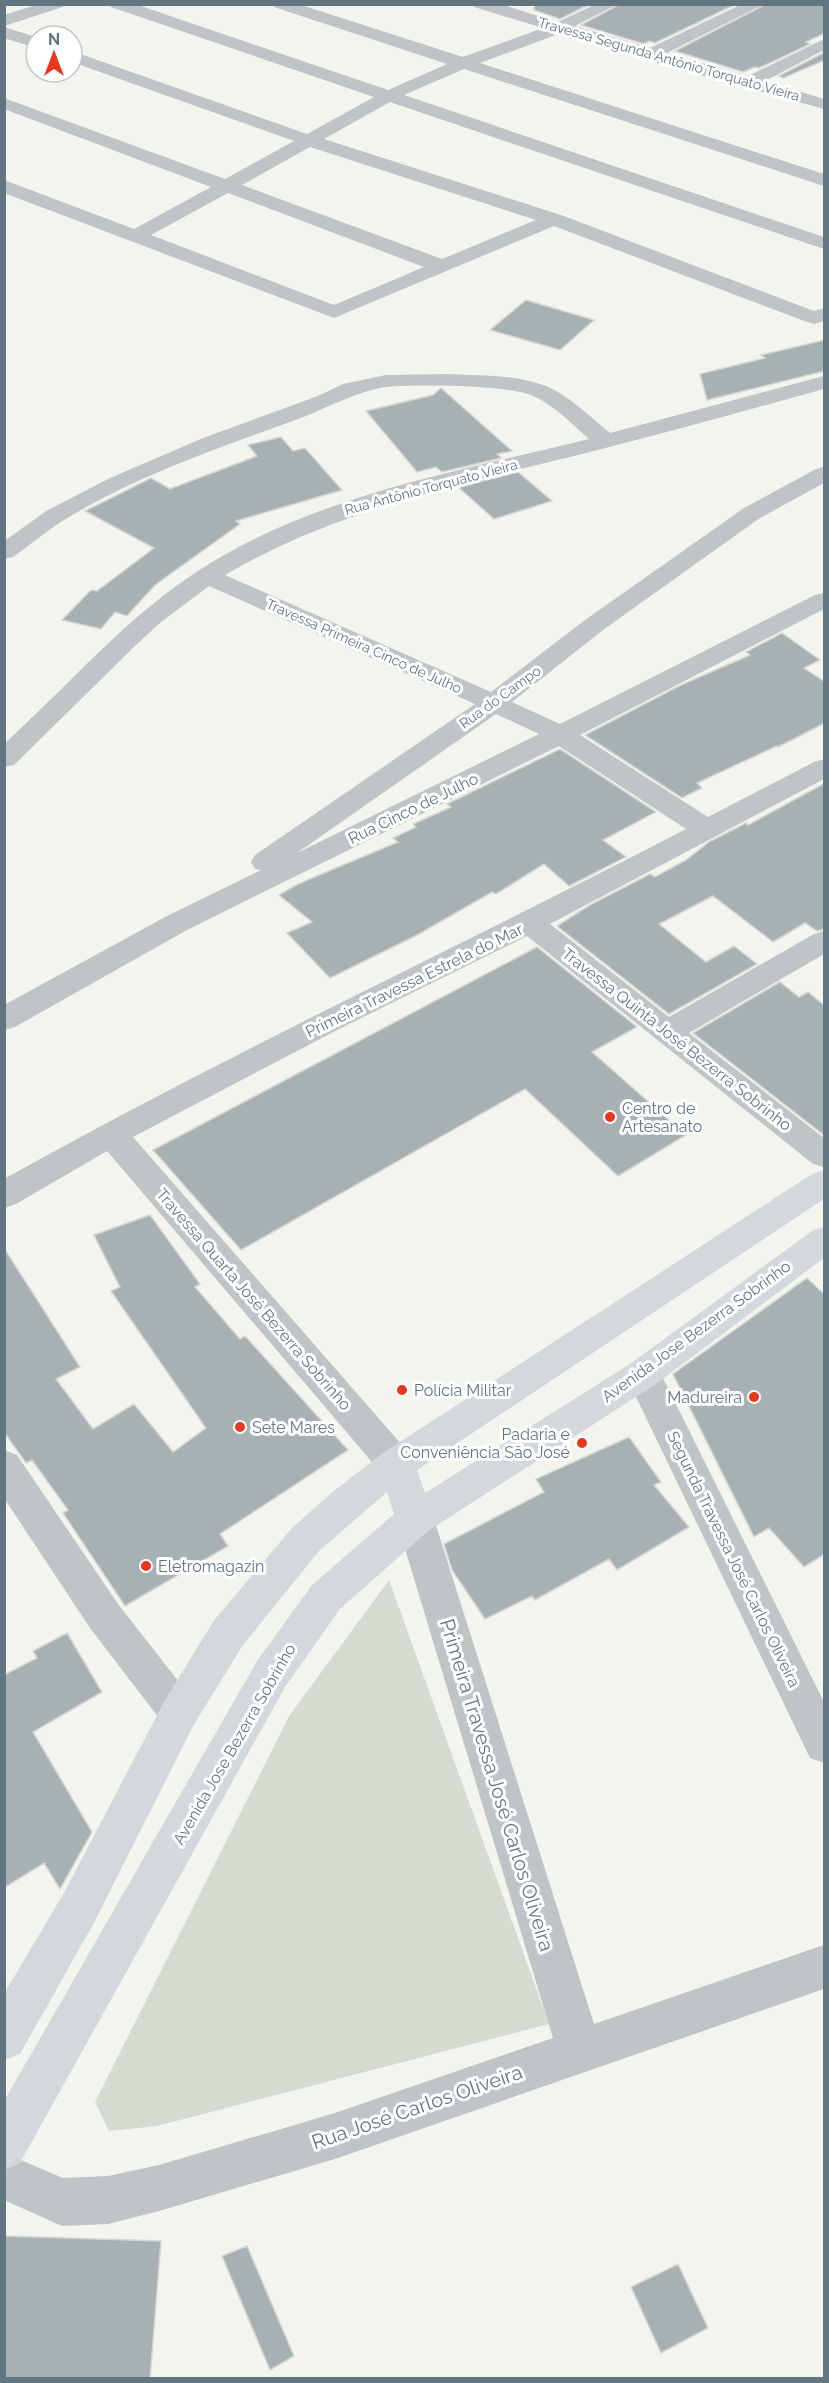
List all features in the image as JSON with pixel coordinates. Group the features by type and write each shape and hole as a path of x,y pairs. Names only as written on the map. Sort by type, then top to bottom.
{"main road":[{"path":"4,2038 80,1906 179,1713 229,1632 306,1539 348,1501 396,1464 825,1183"},
{"name":"Avenida Jose Bezerra Sobrinho","path":"4,2147 271,1674 300,1629 326,1597 415,1520 643,1374 820,1250"},
{"path":"396,1464 415,1520"}],"street":[{"path":"4,21 57,4"},
{"path":"117,4 825,243"},
{"path":"280,4 825,180"},
{"name":"Travessa Segunda Antônio Torquato Vieira","path":"480,4 649,55 825,104"},
{"path":"136,236 388,96 461,64 558,28 610,4"},
{"path":"649,55 756,4"},
{"path":"4,32 24,39"},
{"path":"750,82 825,44"},
{"path":"84,60 308,140 554,219 814,318 825,314"},
{"path":"4,103 441,266"},
{"path":"4,186 334,312 554,219"},
{"path":"4,552 56,515 118,483 211,443 326,401 351,389 386,381 449,380 517,385 539,391 562,404 605,441"},
{"name":"Rua Antônio Torquato Vieira","path":"4,759 37,730 149,618 206,576 250,550 289,532 372,500 825,382"},
{"name":"Rua do Campo","path":"177,923 494,703 594,625 752,513 825,474"},
{"name":"Travessa Primeira Cinco de Julho","path":"206,576 560,734 706,829"},
{"name":"Rua Cinco de Julho","path":"4,1019 177,923 471,780 825,600"},
{"name":"Primeira Travessa Estrela do Mar","path":"4,1195 111,1134 332,1019 529,923 825,768"},
{"name":"Travessa Quinta José Bezerra Sobrinho","path":"529,923 825,1155"},
{"path":"668,1031 825,941"},
{"name":"Travessa Quarta José Bezerra Sobrinho","path":"111,1134 396,1464"},
{"name":"Segunda Travessa José Carlos Oliveira","path":"643,1374 825,1744"},
{"path":"4,1466 104,1616 179,1713"},
{"name":"Primeira Travessa José Carlos Oliveira","path":"415,1520 580,2052"},
{"name":"Rua José Carlos Oliveira","path":"4,2176 62,2202 108,2200 159,2188 335,2136 825,1967"}],"shaded area":[{"path":"389,1580 549,2024 157,2126 109,2131 95,2102 289,1716"}],"building":[{"path":"535,4 590,4 560,19 534,10"},
{"path":"620,4 736,4 655,43 649,41 644,44 581,25"},
{"path":"766,4 825,4 825,33 806,42 810,44 759,68 755,67 743,72 675,51"},
{"path":"825,52 825,60 783,78 779,76"},
{"path":"526,300 594,320 560,350 490,330"},
{"path":"825,340 825,371 707,400 700,374 765,358 761,355"},
{"path":"441,388 512,451 497,454 501,458 442,472 436,467 417,472 366,411 433,395"},
{"path":"281,437 293,451 305,448 342,490 236,521 240,524 155,585 127,616 115,612 101,629 62,620 91,590 97,591 154,548 85,511 151,478 170,489 257,456 248,445"},
{"path":"518,472 552,501 494,519 458,487"},
{"path":"782,633 820,660 804,668 825,682 825,723 697,783 702,788 682,798 585,735 681,685 750,655 746,652"},
{"path":"560,749 656,812 603,840 626,857 569,886 544,864 496,894 492,892 419,934 330,978 287,933 312,922 279,895 298,884 398,842 393,838 416,827 413,824 451,807 447,804"},
{"path":"825,783 825,929 817,931 805,923 773,942 713,896 659,924 706,962 734,946 757,964 669,1014 557,926 590,905 650,874 655,877 686,860 709,842 746,823 748,825"},
{"path":"537,947 637,1027 592,1052 686,1135 618,1176 525,1089 241,1250 153,1150"},
{"path":"780,982 799,997 808,992 825,1006 825,1136 693,1033"},
{"path":"150,1215 200,1284 195,1287 240,1339 245,1336 348,1450 220,1534 228,1546 125,1606 63,1513 68,1510 32,1460 26,1463 4,1432 4,1248 80,1367 56,1379 93,1429 134,1404 173,1452 206,1428 111,1291 120,1287 94,1235"},
{"name":"Madureira","path":"807,1278 825,1295 825,1554 804,1567 769,1528 754,1537 673,1374"},
{"path":"629,1437 661,1482 654,1485 689,1527 617,1570 609,1559 535,1600 532,1596 485,1619 452,1570 444,1544 544,1492 536,1479"},
{"path":"67,1633 102,1692 33,1732 92,1832 60,1889 44,1863 4,1888 4,1675 37,1658 33,1651"},
{"path":"4,2236 161,2241 150,2379 4,2379"},
{"path":"247,2246 294,2356 270,2370 222,2256"},
{"path":"678,2264 708,2328 661,2353 631,2287"}],"place":[{"name":"Centro de Artesanato","path":"610,1117"},
{"name":"Polícia Militar","path":"402,1390"},
{"name":"Madureira","path":"754,1397"},
{"name":"Sete Mares","path":"240,1427"},
{"name":"Padaria e Conveniência São José","path":"582,1443"},
{"name":"Eletromagazin","path":"146,1566"}]}
